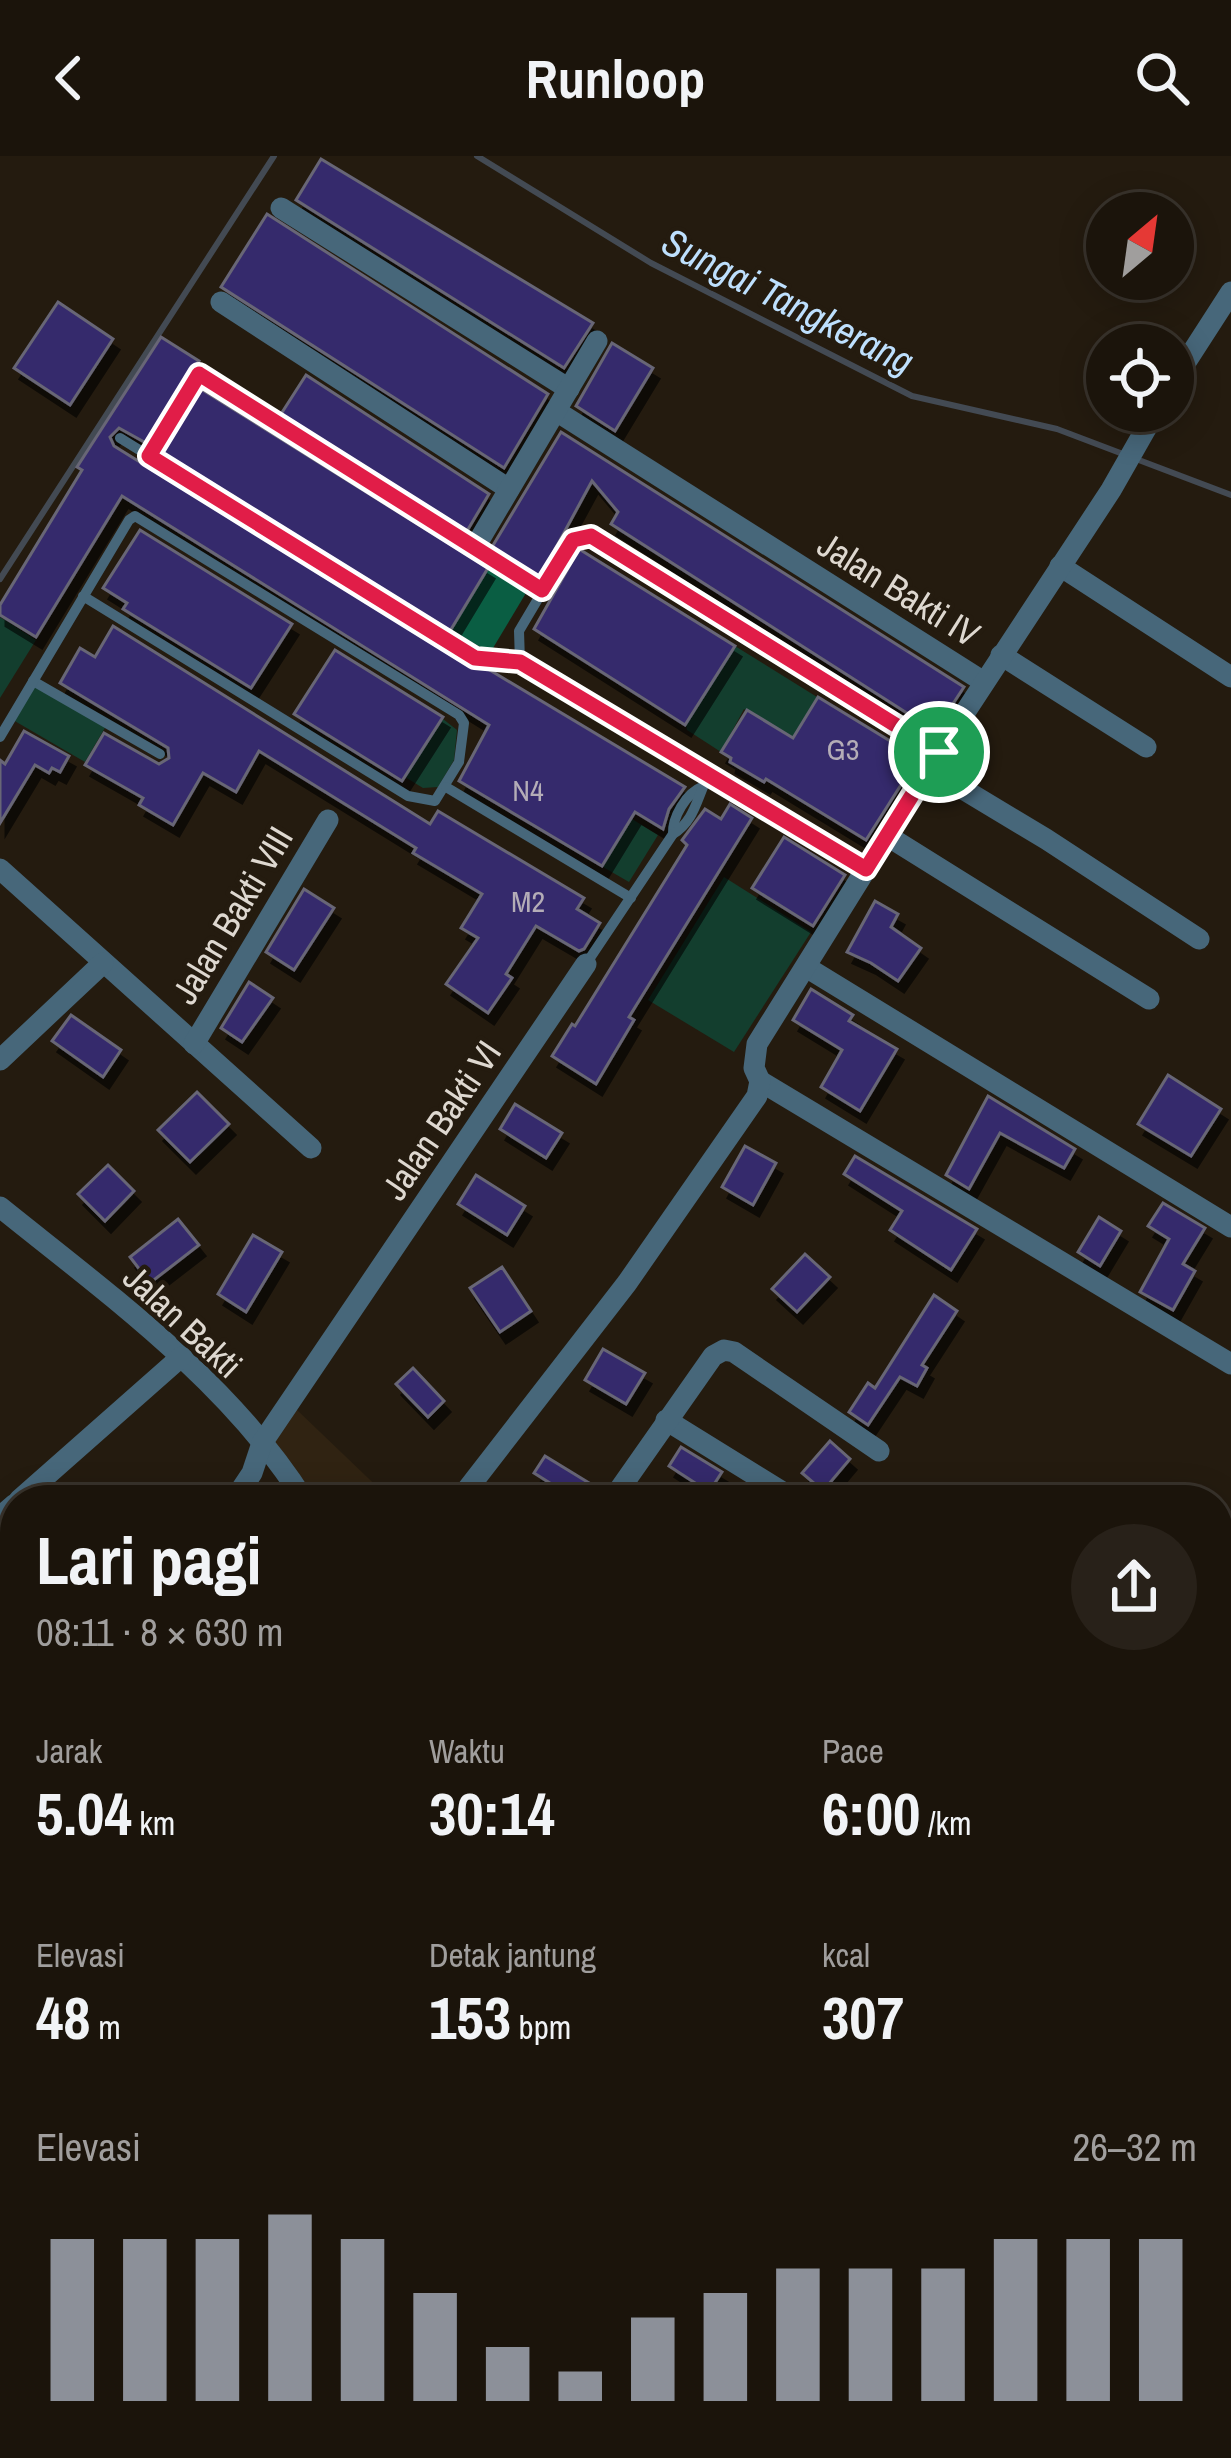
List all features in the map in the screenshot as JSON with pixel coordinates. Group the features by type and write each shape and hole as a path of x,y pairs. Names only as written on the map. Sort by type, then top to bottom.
{"street":[{"path":"281,208 569,389"},
{"path":"1194,349 1231,292"},
{"path":"221,302 509,489"},
{"path":"481,537 598,341"},
{"name":"Jalan Bakti IV","path":"471,1485 627,1282 757,1096 757,1044 984,682 556,411"},
{"path":"984,682 1144,432"},
{"path":"1060,566 1231,677"},
{"path":"1001,656 1146,747"},
{"path":"934,760 1199,939"},
{"name":"Jalan Bakti VIII","path":"194,1043 328,820"},
{"path":"886,835 1149,999"},
{"name":"Jalan Bakti VIII","path":"0,869 311,1148"},
{"path":"0,1060 103,963"},
{"name":"Jalan Bakti VI","path":"244,1485 262,1443 586,964"},
{"path":"806,967 1231,1227"},
{"path":"760,1081 1231,1364"},
{"name":"Jalan Bakti","path":"0,1207 182,1357 262,1443 293,1485"},
{"path":"622,1485 712,1356 724,1350 734,1352 879,1451"},
{"path":"36,1485 182,1357"},
{"path":"666,1420 771,1485"}],"lane":[{"path":"149,456 199,374 542,590"},
{"path":"120,438 475,658 520,662 866,869"},
{"path":"0,737 83,596 122,531 135,516 458,715 464,723 459,762 446,787 430,802 408,796 83,596"},
{"path":"520,662 519,631 542,590 573,540 591,536 934,760"},
{"path":"33,681 160,754"},
{"name":"Jalan Bakti VI","path":"586,964 673,834 672,824 693,790 702,787 709,775"},
{"path":"446,787 631,898"}],"shaded area":[{"path":"296,1409 375,1485 301,1485 271,1443"}],"green space":[{"path":"490,566 529,588 490,653 452,630"},
{"path":"0,617 36,640 0,698"},
{"path":"735,646 817,697 787,747 778,729 744,709 721,752 687,730"},
{"path":"34,684 106,726 85,762 13,720"},
{"path":"443,719 457,730 454,760 438,787 423,788 405,777"},
{"path":"632,819 658,835 629,882 603,867"},
{"path":"724,877 811,932 734,1052 648,1000"}],"building":[{"path":"321,159 593,323 564,368 296,200"},
{"path":"267,214 548,394 504,468 221,287"},
{"path":"58,302 113,339 70,405 14,368"},
{"path":"161,337 199,361 146,443 119,428 110,437 114,446 470,666 488,669 685,787 669,809 663,829 635,812 602,866 459,781 489,725 122,496 36,637 0,615 0,605 82,470 77,467"},
{"path":"612,343 653,368 615,431 576,406"},
{"path":"306,375 489,494 467,531 281,414"},
{"path":"201,389 488,568 450,631 162,453"},
{"path":"561,432 964,687 935,731 611,524 618,512 592,481 540,577 492,547"},
{"path":"140,530 292,624 251,688 123,609 127,603 103,588"},
{"path":"579,549 735,646 685,725 534,629"},
{"path":"113,626 430,824 438,811 584,898 577,909 600,923 584,949 579,951 536,926 506,974 512,978 488,1013 446,984 478,938 461,928 482,894 259,751 236,792 203,773 173,825 139,805 143,798 85,765 104,733 159,764 169,758 168,748 60,683 80,648 95,657"},
{"path":"335,650 443,717 402,781 294,714"},
{"path":"818,697 918,758 866,840 730,762 721,752 747,710 793,738"},
{"path":"24,731 69,756 60,772 52,768 49,773 35,765 0,823 0,760 5,764"},
{"path":"730,804 752,818 629,1017 634,1020 596,1084 552,1056 687,845 682,840 705,809 721,819"},
{"path":"784,837 845,875 813,926 752,888"},
{"path":"304,889 334,908 294,970 266,952"},
{"path":"875,901 898,914 891,927 921,948 898,981 847,952"},
{"path":"249,982 273,998 242,1042 221,1028"},
{"path":"811,989 853,1015 849,1021 897,1049 860,1111 821,1087 842,1050 793,1020"},
{"path":"71,1015 121,1050 103,1077 52,1041"},
{"path":"1168,1075 1221,1109 1191,1156 1138,1124"},
{"path":"197,1092 229,1124 190,1162 158,1130"},
{"path":"988,1096 1075,1149 1064,1168 1000,1133 969,1189 946,1175"},
{"path":"515,1104 562,1133 546,1158 500,1129"},
{"path":"745,1146 776,1163 753,1205 722,1187"},
{"path":"855,1156 977,1229 951,1270 890,1230 902,1211 844,1174"},
{"path":"108,1165 134,1191 105,1221 78,1194"},
{"path":"476,1175 525,1206 507,1235 458,1204"},
{"path":"1163,1203 1205,1228 1183,1264 1195,1271 1173,1310 1140,1292 1169,1239 1148,1226"},
{"path":"1099,1217 1121,1231 1100,1266 1078,1252"},
{"path":"178,1219 199,1245 150,1283 130,1257"},
{"path":"253,1235 282,1252 246,1312 218,1294"},
{"path":"805,1254 830,1277 797,1312 772,1289"},
{"path":"502,1267 531,1311 500,1332 470,1288"},
{"path":"934,1295 957,1311 922,1365 927,1368 917,1386 900,1377 868,1425 849,1412 868,1383 875,1388"},
{"path":"603,1349 645,1373 626,1404 585,1380"},
{"path":"413,1368 444,1401 428,1417 396,1384"},
{"path":"830,1441 850,1459 828,1485 816,1485 802,1473"},
{"path":"681,1447 722,1472 714,1485 698,1485 669,1466"},
{"path":"545,1456 592,1485 553,1485 534,1473"}],"waterway":[{"path":"0,579 274,156"},
{"name":"Sungai Tangkerang","path":"477,156 651,263 912,396 1057,429 1231,495"}],"route":[{"path":"199,374 542,590 575,537 591,536 939,752 866,869 520,662 475,658 149,456 199,374"}]}
